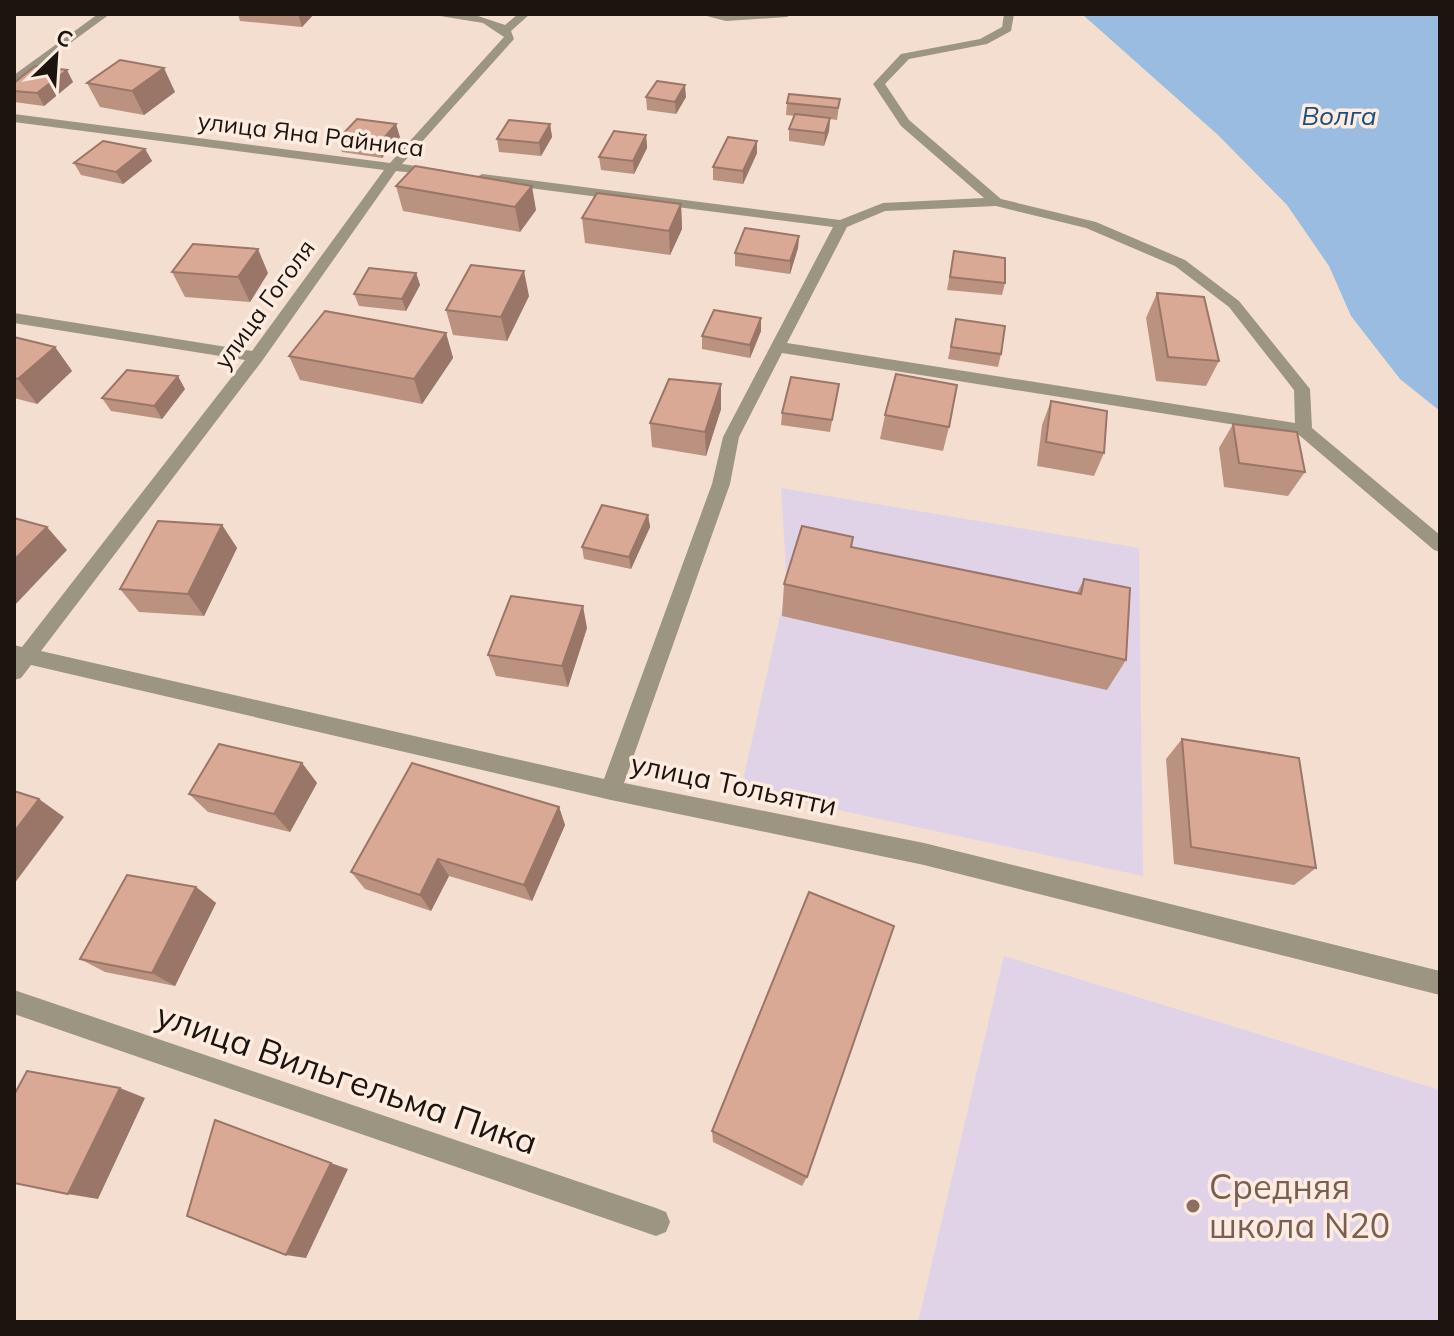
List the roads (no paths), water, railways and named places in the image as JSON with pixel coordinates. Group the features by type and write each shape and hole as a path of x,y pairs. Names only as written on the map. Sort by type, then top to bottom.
{"street":[{"path":"14,80 105,14"},
{"path":"433,14 485,21 506,30 525,14"},
{"path":"704,14 726,18 787,14"},
{"path":"996,202 905,123 879,84 905,56 983,42 1007,29 1009,14"},
{"name":"улица Гоголя","path":"19,661 256,357 393,167 510,37 506,30"},
{"name":"улица Яна Райниса","path":"14,118 455,175"},
{"path":"471,177 841,224 883,207 996,202 1091,225 1180,263 1234,304 1302,389 1304,430"},
{"path":"611,790 721,484 731,437 841,224"},
{"path":"14,318 256,357"},
{"path":"778,347 1304,430 1440,545"},
{"name":"улица Тольятти","path":"19,661 611,790 924,854 1440,983"},
{"name":"улица Вильгельма Пика","path":"14,1002 656,1222"}],"water":[{"name":"Волга","path":"1082,14 1440,14 1440,411 1400,379 1351,316 1329,266 1287,205 1218,135"}],"place":[{"name":"Средняя школа N20","path":"1193,1206"}]}
